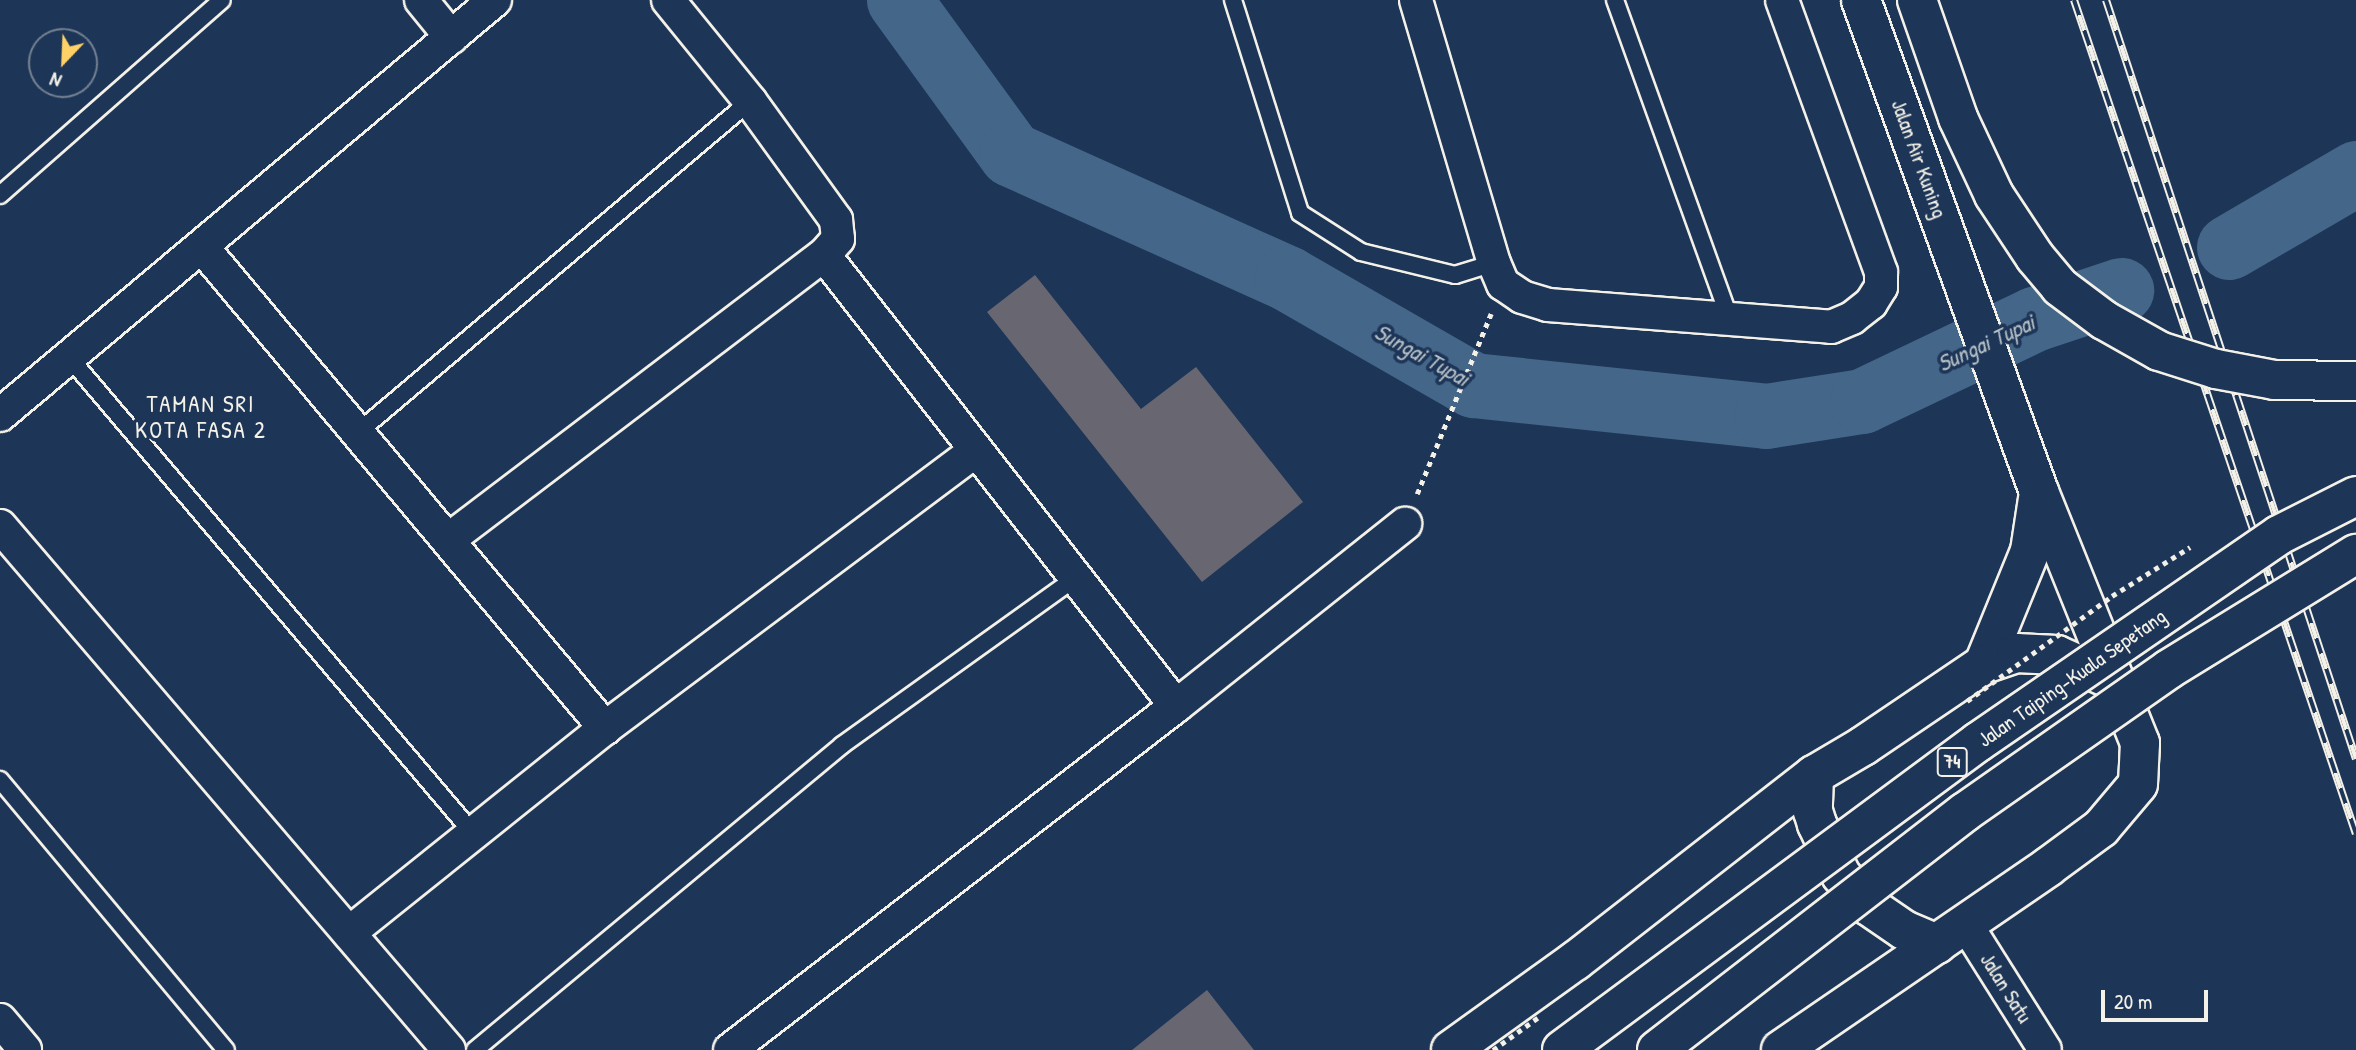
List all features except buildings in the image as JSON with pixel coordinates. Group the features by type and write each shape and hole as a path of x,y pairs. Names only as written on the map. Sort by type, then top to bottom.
{"main road":[{"name":"Jalan Air Kuning","path":"1781,1050 1952,935 2101,828 2138,784 2140,743 2118,682 2039,492 1861,0"},
{"path":"1917,0 1958,118 1994,195 2035,257 2060,286 2104,320 2159,351 2216,369 2274,380 2356,381"},
{"path":"1984,664 2030,551 2039,492"},
{"name":"Jalan Taiping-Kuala Sepetang","path":"1562,1050 1989,735 2279,536 2356,496"},
{"name":"74","path":"1657,1050 1965,812 2169,669 2356,554"},
{"path":"1451,1050 1575,961 1814,775 1863,747 1984,664 2016,653 2057,655 2118,682"},
{"path":"1814,775 1813,811 1841,875 1869,906 1904,930 1952,935"}],"street":[{"path":"421,0 451,37"},
{"path":"0,415 495,0"},
{"path":"448,540 824,255 838,239 836,220 750,101 668,0"},
{"path":"1416,0 1499,274 1522,297 1548,305 1831,327 1862,311 1871,303 1881,287 1881,272 1782,0"},
{"path":"202,247 605,728"},
{"path":"824,255 1074,579 1177,706"},
{"path":"349,933 605,728 975,451"},
{"path":"730,1050 1177,706 1405,524"},
{"path":"0,526 449,1050"},
{"name":"Jalan Satu","path":"1952,935 2045,1050"},
{"path":"0,1020 25,1050"}],"lane":[{"path":"0,195 222,0"},
{"path":"1233,0 1300,213 1361,252 1455,275 1499,274"},
{"path":"1615,0 1730,319"},
{"path":"356,434 750,101"},
{"path":"68,356 472,832"},
{"path":"475,1050 842,745 1074,579"},
{"path":"0,780 226,1050"}],"path":[{"path":"1405,524 1471,361 1499,274"}],"waterway":[{"name":"Sungai Tupai","path":"899,0 1011,154 1287,278 1473,385 1766,416 1862,401 2034,319 2121,290"},
{"name":"Sungai Tupai","path":"2229,247 2356,173"}],"railway":[{"path":"2074,0 2356,834"},
{"path":"2106,0 2356,759"}],"district":[{"name":"TAMAN SRI KOTA FASA 2","path":"201,417"}]}
